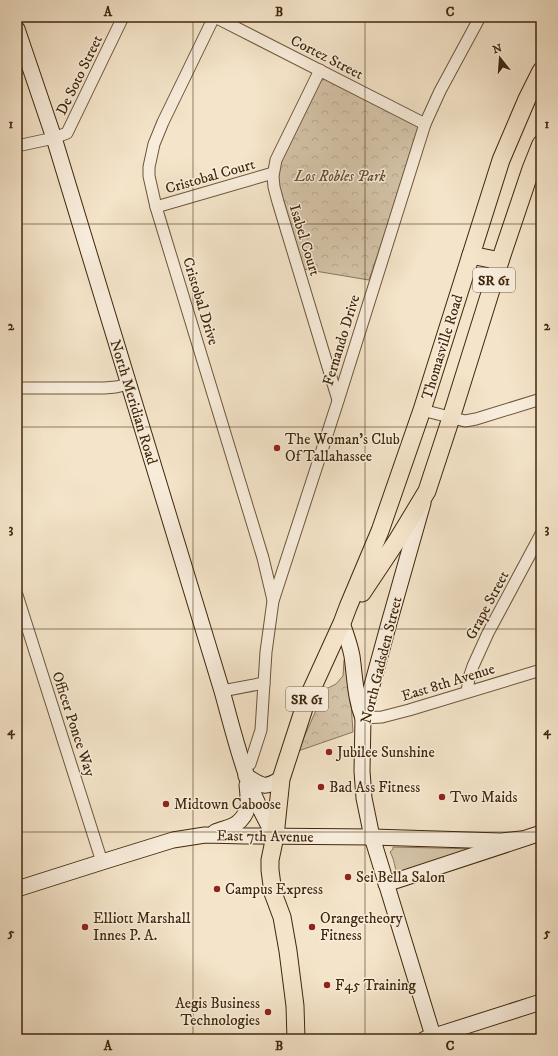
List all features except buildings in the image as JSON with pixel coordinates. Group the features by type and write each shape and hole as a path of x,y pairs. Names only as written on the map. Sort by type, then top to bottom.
{"main road":[{"name":"Thomasville Road","path":"296,1039 292,975 282,917 283,894 275,836 281,779 306,702 342,623 380,531 422,410 501,160 541,71"},
{"name":"Thomasville Road","path":"342,623 427,491 500,261 541,144"},
{"path":"470,255 500,261"}],"street":[{"name":"De Soto Street","path":"54,138 67,132 123,17"},
{"name":"Cortez Street","path":"215,17 425,124"},
{"name":"Cristobal Drive","path":"215,17 163,122 154,144 149,167 149,176 156,207 263,558 273,601"},
{"name":"Fernando Drive","path":"245,772 250,764 261,730 266,652 273,601 425,124 440,91 480,17"},
{"name":"North Meridian Road","path":"17,29 54,138 222,691 245,772 265,819 275,836"},
{"name":"Isabel Court","path":"320,70 276,160 273,173 274,187 278,202 338,400"},
{"path":"17,146 54,138"},
{"name":"Cristobal Court","path":"156,207 273,173"},
{"path":"17,388 104,388 129,384"},
{"path":"422,410 465,421 541,399"},
{"name":"North Gadsden Street","path":"427,491 363,718 362,771 364,798 372,837 431,1038"},
{"name":"Grape Street","path":"467,692 473,666 488,633 541,534"},
{"name":"Officer Ponce Way","path":"17,595 102,862"},
{"path":"342,623 350,646 356,691 363,718"},
{"name":"East 8th Avenue","path":"363,718 382,716 409,710 541,670"},
{"path":"222,691 264,682"},
{"name":"North Meridian Road","path":"204,835 235,825 245,815 248,800 245,772"},
{"path":"245,772 262,785 269,785 281,779"},
{"name":"East 7th Avenue","path":"386,884 541,833"},
{"name":"East 7th Avenue","path":"17,889 173,840 204,835 372,837 501,841 521,839"},
{"path":"431,1038 541,1002"}],"green space":[{"name":"Los Robles Park","path":"327,79 418,123 420,129 369,280 303,269 278,192 278,168 319,83 322,80"},
{"path":"348,659 353,732 298,751 326,689 336,684 343,676 344,660"},
{"path":"393,847 478,849 401,872 396,871 390,852"}],"place":[{"name":"The Woman's Club Of Tallahassee","path":"277,448"},
{"name":"Jubilee Sunshine","path":"329,752"},
{"name":"Bad Ass Fitness","path":"321,787"},
{"name":"Two Maids","path":"442,797"},
{"name":"Midtown Caboose","path":"166,804"},
{"name":"Sei Bella Salon","path":"348,877"},
{"name":"Campus Express","path":"217,889"},
{"name":"Elliott Marshall Innes P. A.","path":"85,927"},
{"name":"Orangetheory Fitness","path":"312,927"},
{"name":"F45 Training","path":"327,985"},
{"name":"Aegis Business Technologies","path":"268,1012"}]}
